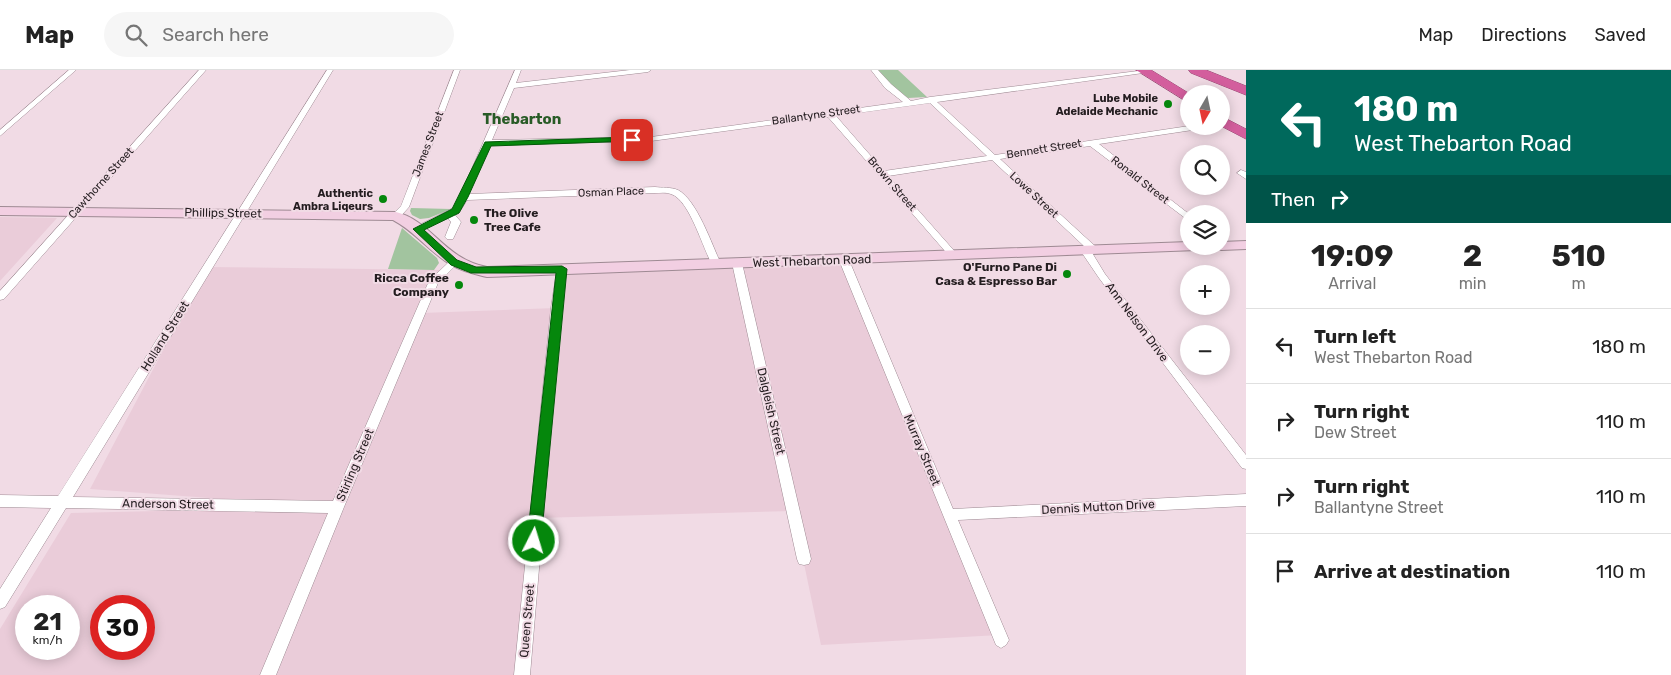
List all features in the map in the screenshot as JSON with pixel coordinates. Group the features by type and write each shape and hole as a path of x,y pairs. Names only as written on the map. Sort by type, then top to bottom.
{"highway":[{"path":"1143,70 1180,93"},
{"path":"1195,70 1246,91"},
{"path":"1230,126 1246,135"}],"street":[{"path":"0,134 73,70"},
{"name":"Cawthorne Street","path":"0,297 203,70"},
{"name":"Holland Street","path":"0,602 330,70"},
{"name":"James Street","path":"396,216 405,207 457,70"},
{"path":"418,229 456,211 488,144 518,70"},
{"path":"511,86 648,70"},
{"path":"874,70 888,86 908,102"},
{"name":"Ballantyne Street","path":"488,144 651,139 1143,70"},
{"name":"Lowe Street","path":"930,99 1089,250"},
{"name":"Brown Street","path":"829,113 954,256"},
{"name":"Bennett Street","path":"882,174 1180,130"},
{"name":"Ronald Street","path":"1091,142 1180,211"},
{"name":"Osman Place","path":"464,197 655,190 674,192 684,199 706,239 716,264"},
{"name":"Phillips Street","path":"0,211 396,216 418,229 436,245"},
{"path":"450,214 456,222 450,237"},
{"name":"West Thebarton Road","path":"436,245 454,262 475,271 487,272 1180,247"},
{"path":"1230,245 1246,245"},
{"name":"Ann Nelson Drive","path":"1089,250 1102,276 1246,464"},
{"name":"Murray Street","path":"844,260 1001,640"},
{"name":"Stirling Street","path":"268,675 337,506 434,281 454,262"},
{"name":"Dalgleish Street","path":"738,263 804,559"},
{"name":"Queen Street","path":"522,675 555,318 562,269"},
{"name":"Dennis Mutton Drive","path":"949,514 1246,500"},
{"name":"Anderson Street","path":"0,501 337,506"}],"shaded area":[{"path":"0,217 57,218 0,281"},
{"path":"844,260 999,635 821,645 793,511 537,518 522,675 0,675 0,629 15,604 15,660 80,660 80,595 21,595 71,513 329,507 90,489 207,267 444,270 422,313 556,308 562,269"}],"green space":[{"path":"877,70 898,70 927,97 908,98 890,85"},
{"path":"411,208 451,209 429,218 420,219 412,215"},
{"path":"402,228 437,258 439,263 434,270 388,269"}],"place":[{"name":"Lube Mobile Adelaide Mechanic","path":"1168,104"},
{"name":"Authentic Ambra Liqeurs","path":"383,199"},
{"name":"The Olive Tree Cafe","path":"474,220"},
{"name":"O'Furno Pane Di Casa & Espresso Bar","path":"1067,274"},
{"name":"Ricca Coffee Company","path":"459,285"}],"district":[{"name":"Thebarton","path":"522,119"}],"route":[{"path":"534,541 556,308 562,269 487,272 464,268 454,262 418,229 456,211 488,144 632,140"}]}
